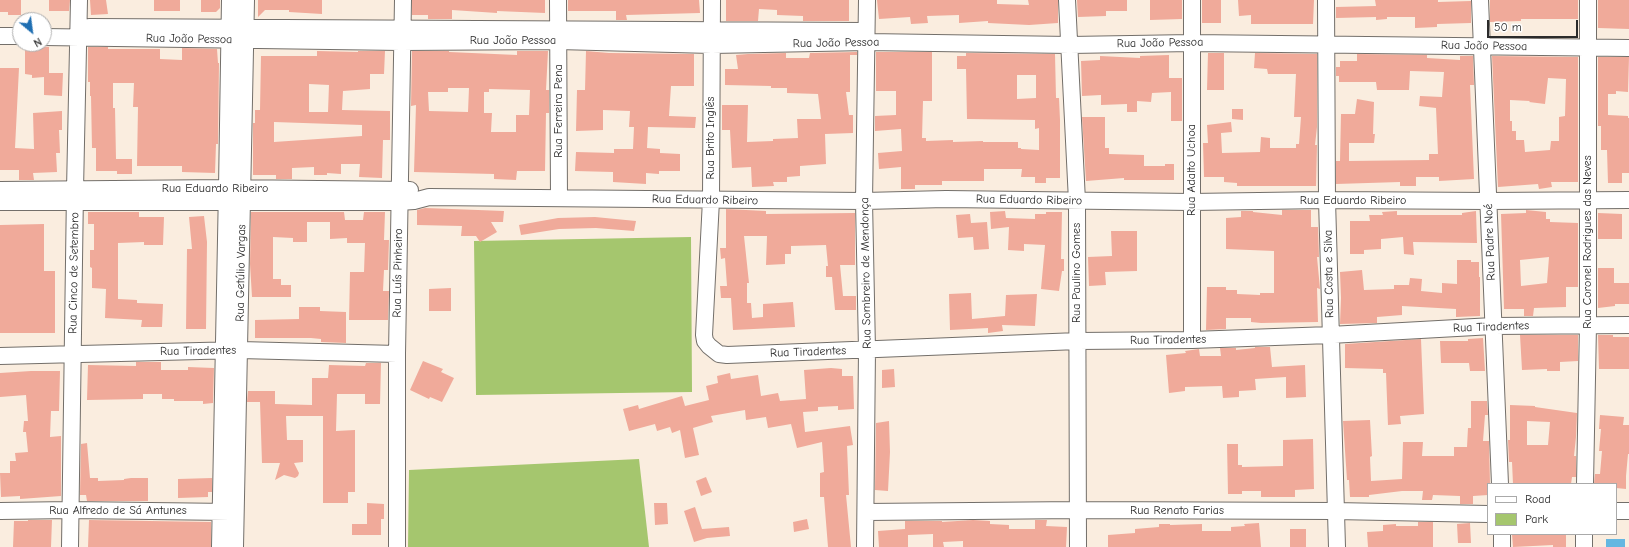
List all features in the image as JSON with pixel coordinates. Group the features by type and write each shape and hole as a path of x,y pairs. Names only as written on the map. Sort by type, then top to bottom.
{"street":[{"name":"Rua Cinco de Setembro","path":"70,547 79,0"},
{"name":"Rua Getúlio Vargas","path":"220,547 228,512 240,350 230,0"},
{"name":"Rua Getúlio Vargas","path":"235,547 228,512 223,350 246,33 246,0"},
{"name":"Rua Luís Pinheiro","path":"397,547 397,354 401,36 403,0"},
{"name":"Rua Ferreira Pena","path":"558,0 559,198"},
{"name":"Rua Brito Inglês","path":"709,346 706,341 704,327 711,200 712,0"},
{"name":"Rua Sombreiro de Mendonça","path":"865,547 867,350 864,201 867,0"},
{"name":"Rua Paulino Gomes","path":"1067,0 1077,201 1078,547"},
{"name":"Rua Adalto Uchoa","path":"1192,0 1192,340"},
{"name":"Rua Costa e Silva","path":"1326,0 1327,200 1337,547"},
{"name":"Rua Padre Noé","path":"1480,0 1500,483"},
{"name":"Rua Coronel Rodrigues das Neves","path":"1585,483 1588,325 1588,0"},
{"path":"0,26 12,26"},
{"name":"Rua João Pessoa","path":"52,27 78,32"},
{"name":"Rua João Pessoa","path":"52,35 78,32 401,36 558,35 712,38 867,37 1070,40 1192,38 1326,39 1588,43 1629,48"},
{"path":"0,36 12,36"},
{"name":"Rua João Pessoa","path":"1588,43 1629,38"},
{"name":"Rua Eduardo Ribeiro","path":"0,190 75,196"},
{"name":"Rua Eduardo Ribeiro","path":"0,202 75,196 235,195 399,196 414,201 428,197 864,201 946,199 1191,202 1327,200 1629,200"},
{"name":"Rua Tiradentes","path":"709,346 719,354 727,355 1078,341 1192,340 1330,335 1493,326 1629,325"},
{"name":"Rua Tiradentes","path":"0,356 223,350 397,354"},
{"name":"Rua Alfredo de Sá Antunes","path":"0,511 71,510 228,512"},
{"name":"Rua Renato Farias","path":"866,512 1078,510 1336,511 1487,514"},
{"path":"1617,511 1629,511"},
{"path":"1502,535 1502,547"},
{"path":"1584,535 1584,547"}],"green space":[{"path":"691,237 692,392 476,395 474,241"},
{"path":"639,459 649,547 408,547 409,470"}],"water":[{"path":"1606,539 1625,539 1625,547 1606,547"}],"building":[{"path":"0,0 21,0 21,12 12,12 12,15 8,15 8,12 0,12"},
{"path":"49,0 70,0 69,11 49,11"},
{"path":"90,0 106,0 108,14 91,15"},
{"path":"154,0 180,0 180,11 154,11"},
{"path":"201,0 220,0 220,8 216,12 201,12"},
{"path":"258,0 322,0 322,14 289,12 289,10 265,10 258,17"},
{"path":"412,0 545,0 545,13 497,11 497,13 452,10 452,19 428,19 428,15 412,15"},
{"path":"568,0 699,0 700,13 626,15 627,20 616,20 616,11 568,11"},
{"path":"726,0 849,0 849,21 803,21 803,16 777,15 777,10 759,9 758,21 726,21"},
{"path":"877,0 997,0 997,4 1029,5 1028,0 1058,0 1058,23 1029,25 988,23 988,21 959,23 959,15 927,16 928,23 911,24 910,17 879,19"},
{"path":"1077,0 1127,0 1127,11 1106,11 1106,16 1078,17"},
{"path":"1150,0 1182,0 1182,19 1150,20"},
{"path":"1202,0 1221,0 1221,23 1202,23"},
{"path":"1238,0 1314,0 1313,24 1251,24 1251,15 1239,16"},
{"path":"1375,0 1438,0 1438,2 1471,1 1471,23 1437,24 1437,27 1415,28 1415,17 1387,17 1387,19 1376,20 1376,17 1336,18 1336,7 1376,6"},
{"path":"1490,0 1578,0 1578,19 1521,19 1521,21 1490,22"},
{"path":"1598,0 1629,0 1629,29 1598,28"},
{"path":"88,47 108,47 108,49 160,49 160,59 182,60 182,48 217,49 219,63 218,144 216,144 215,173 182,172 182,166 137,166 138,107 133,107 134,83 113,83 116,159 132,159 132,174 117,174 117,171 96,171 96,148 92,148 91,96 90,82 88,82"},
{"path":"317,51 385,51 384,74 370,74 370,89 343,91 342,110 390,111 390,140 383,140 382,178 359,177 360,164 341,164 341,174 327,173 327,175 314,175 314,167 292,168 292,179 276,179 276,175 253,175 253,123 255,123 255,110 260,110 261,56 317,56","holes":["309,84 329,85 328,112 309,112","274,122 362,125 362,136 274,142"]},
{"path":"412,51 449,51 517,55 517,51 548,51 546,90 549,90 549,113 546,113 545,171 517,171 516,180 494,179 494,174 414,172 416,105 411,106","holes":["448,88 469,88 468,112 429,111 428,92 448,92","489,89 530,90 529,115 516,115 516,132 491,132 492,113 484,113 484,92 489,92"]},
{"path":"586,51 609,53 694,54 694,86 671,86 669,116 696,117 695,128 648,127 647,148 660,149 660,153 680,154 680,171 659,171 659,174 646,173 646,184 613,182 613,172 575,171 576,152 614,153 614,149 633,149 634,127 629,127 630,111 603,110 603,130 576,131 577,90 585,90"},
{"path":"25,52 49,52 49,73 63,73 62,96 44,95 44,77 32,78 32,75 25,74"},
{"path":"857,52 857,55 850,55 850,92 846,92 849,115 853,115 853,133 825,134 826,164 800,166 800,176 787,177 787,182 773,182 774,186 752,187 751,167 732,168 730,130 722,130 722,105 748,105 747,142 773,141 773,139 798,138 797,119 821,119 818,94 787,93 787,88 771,88 771,86 725,85 725,69 738,69 736,55 786,53 786,58 809,58 810,53"},
{"path":"876,52 932,52 932,101 923,101 922,138 926,138 926,141 953,140 953,142 1018,142 1018,148 1039,150 1039,128 1035,129 1035,120 967,119 966,69 957,69 957,56 966,56 966,53 1055,54 1056,98 1059,98 1060,120 1060,178 1046,178 1046,183 1035,183 1035,177 1021,177 1022,169 984,169 984,181 942,181 942,185 915,185 915,189 901,189 901,167 879,169 878,153 902,151 901,129 875,131 875,116 896,115 896,91 876,91","holes":["1017,75 1036,75 1036,98 1017,99"]},
{"path":"1208,53 1224,53 1224,90 1207,90"},
{"path":"1255,53 1317,54 1317,127 1315,145 1317,145 1316,186 1237,186 1237,183 1224,182 1224,177 1204,177 1203,143 1208,143 1207,125 1231,122 1232,132 1221,133 1222,153 1260,152 1261,137 1270,138 1270,148 1296,148 1296,144 1299,144 1301,117 1294,117 1296,74 1268,74 1267,69 1254,68"},
{"path":"1357,54 1427,55 1427,58 1460,60 1460,56 1473,56 1474,85 1470,85 1474,179 1439,181 1439,177 1416,177 1416,186 1400,186 1400,182 1336,184 1336,161 1340,161 1341,114 1355,114 1357,99 1374,102 1374,143 1349,143 1349,161 1429,160 1429,154 1438,154 1436,108 1419,106 1420,96 1442,97 1444,72 1410,71 1409,90 1377,90 1376,82 1339,82 1339,76 1336,76 1336,67 1340,67 1340,61 1357,61"},
{"path":"1169,55 1169,78 1182,78 1182,121 1171,121 1171,92 1152,93 1151,102 1137,101 1137,112 1127,112 1127,104 1101,105 1101,95 1082,96 1081,61 1100,60 1100,56 1140,58 1140,56"},
{"path":"1492,56 1578,57 1578,182 1551,182 1552,187 1539,189 1538,184 1498,187","holes":["1548,78 1566,79 1565,116 1559,117 1559,141 1551,141 1550,150 1525,152 1524,140 1516,140 1516,131 1512,131 1512,121 1510,121 1510,100 1530,101 1529,102 1545,104"]},
{"path":"1598,57 1629,57 1628,92 1616,91 1616,94 1608,94 1608,115 1628,116 1629,118 1629,173 1622,173 1622,183 1608,183 1607,150 1601,150 1601,126 1598,126"},
{"path":"0,68 19,68 15,148 34,149 33,113 62,111 62,130 59,130 60,153 56,153 57,172 33,173 34,180 19,180 19,170 0,170"},
{"path":"1232,109 1243,109 1243,120 1232,119"},
{"path":"1082,117 1105,117 1105,148 1109,148 1109,154 1144,155 1144,166 1165,166 1165,164 1174,164 1174,180 1124,180 1124,178 1086,181"},
{"path":"425,208 504,211 503,222 491,222 497,232 480,242 476,236 461,236 462,226 417,225 417,210"},
{"path":"726,209 766,211 766,214 855,213 855,265 840,265 843,296 856,296 856,310 835,310 832,277 826,277 826,266 828,266 826,245 791,246 791,254 785,254 785,264 766,265 767,236 744,236 749,283 747,283 747,303 751,303 752,318 763,317 763,304 793,302 795,327 733,330 731,298 721,298 720,286 727,286 725,258 721,259 720,248 726,248"},
{"path":"1282,210 1311,210 1311,227 1318,227 1319,257 1317,257 1320,289 1317,288 1318,322 1261,323 1251,322 1251,318 1226,318 1226,329 1206,330 1207,287 1226,287 1226,290 1237,290 1237,294 1260,295 1260,293 1274,293 1274,251 1226,249 1226,218 1241,217 1241,211 1282,215"},
{"path":"1526,210 1546,212 1546,219 1550,219 1550,222 1578,223 1578,287 1566,287 1566,307 1534,308 1533,316 1524,316 1524,309 1504,309 1501,214 1526,213","holes":["1549,257 1547,283 1521,286 1520,260"]},
{"path":"1005,211 1006,218 1035,219 1035,214 1062,212 1061,259 1064,259 1064,271 1062,271 1059,291 1041,289 1045,245 1024,244 1024,251 1008,250 1009,227 991,229 990,212"},
{"path":"1397,211 1397,215 1462,215 1462,213 1476,211 1477,243 1413,242 1414,255 1404,254 1403,237 1381,239 1381,249 1364,250 1364,254 1350,254 1350,221 1370,221 1369,215 1383,215 1382,212"},
{"path":"88,212 139,212 139,217 164,217 163,245 144,245 144,242 118,243 118,299 137,300 137,303 163,304 162,327 141,327 142,320 105,318 106,289 92,288 90,250 94,250 94,224 88,224"},
{"path":"251,212 344,212 345,220 363,220 364,212 385,212 384,240 389,240 388,270 384,270 383,291 389,291 388,320 349,320 350,272 364,272 365,243 347,243 347,238 330,239 330,222 307,222 307,242 293,242 293,238 273,237 273,279 281,279 281,285 291,285 291,297 252,297 250,264"},
{"path":"1598,213 1622,214 1622,239 1598,239"},
{"path":"970,214 971,223 987,222 989,249 974,250 973,237 958,238 956,215"},
{"path":"204,216 207,242 206,329 186,329 187,249 192,249 189,217"},
{"path":"595,217 636,221 634,231 596,228 559,229 521,235 519,225 558,218"},
{"path":"44,224 44,271 55,271 55,333 0,333 0,225"},
{"path":"1111,231 1137,231 1137,271 1105,272 1106,285 1089,286 1088,257 1112,256"},
{"path":"1457,260 1471,260 1471,262 1479,262 1480,316 1456,317 1456,309 1402,306 1402,315 1377,317 1377,323 1340,324 1340,272 1362,270 1364,290 1394,289 1394,285 1409,285 1410,278 1422,279 1421,291 1442,293 1442,283 1457,284"},
{"path":"1598,268 1614,268 1614,283 1629,283 1629,304 1615,304 1615,306 1598,308"},
{"path":"451,288 451,311 429,311 429,289"},
{"path":"971,293 972,319 1005,316 1006,295 1037,294 1035,326 1002,325 1003,331 988,333 988,328 950,330 949,294"},
{"path":"299,307 320,307 320,311 346,312 346,343 321,342 321,339 311,338 255,338 255,320 299,319"},
{"path":"1520,335 1578,335 1578,361 1560,362 1560,371 1547,371 1547,369 1522,370"},
{"path":"1598,335 1629,337 1629,369 1599,369"},
{"path":"1483,338 1485,371 1470,371 1469,363 1441,363 1440,341 1468,341 1468,339"},
{"path":"1421,339 1424,414 1400,416 1401,424 1388,425 1386,373 1383,373 1383,369 1345,368 1345,344"},
{"path":"1255,347 1270,347 1272,367 1305,365 1306,397 1286,398 1286,377 1255,379 1256,390 1239,391 1239,397 1223,398 1222,386 1185,387 1185,391 1169,393 1166,355 1186,353 1185,351 1199,349 1200,356 1221,356 1220,348 1236,348 1236,350"},
{"path":"423,361 443,369 441,372 454,378 442,402 430,397 429,399 410,390"},
{"path":"136,362 161,362 161,370 188,370 188,367 214,368 213,403 203,404 203,401 174,401 174,399 162,399 162,394 143,394 143,399 87,400 88,365 136,366"},
{"path":"366,363 381,363 380,404 365,404 365,394 337,394 336,431 355,430 355,492 348,492 348,503 323,503 323,416 286,416 287,440 303,440 303,462 294,463 299,473 295,478 284,475 275,480 280,463 262,463 260,402 247,402 248,391 275,391 275,404 312,405 312,378 328,378 329,365 365,366"},
{"path":"831,368 842,369 842,376 853,376 854,409 838,410 838,406 818,407 818,411 803,412 805,432 850,426 853,445 847,446 849,495 846,495 851,547 828,547 824,497 820,497 820,473 824,472 822,442 797,448 791,424 768,428 766,417 746,420 745,410 711,416 713,422 693,428 699,455 685,458 680,430 672,433 670,427 657,431 655,424 629,431 623,409 638,405 639,409 682,396 685,406 709,400 706,386 718,383 717,376 730,373 731,379 758,375 761,396 778,393 780,401 806,399 804,370"},
{"path":"894,369 895,387 882,388 882,370"},
{"path":"60,371 59,411 51,411 50,437 61,436 61,496 20,499 20,496 1,497 0,473 10,473 10,461 16,461 15,453 28,452 26,432 23,432 24,421 28,421 26,395 0,397 0,373"},
{"path":"1471,401 1487,401 1488,415 1485,415 1483,441 1489,441 1490,483 1487,483 1487,495 1473,496 1473,504 1460,504 1460,496 1433,495 1432,500 1422,500 1423,491 1402,491 1369,495 1369,497 1350,497 1349,480 1347,480 1343,421 1370,420 1372,456 1370,457 1371,481 1402,479 1403,442 1423,442 1422,456 1454,456 1454,447 1467,447 1468,428 1471,428"},
{"path":"1510,405 1535,406 1577,413 1574,456 1576,456 1576,477 1572,477 1571,483 1513,483 1512,462 1509,462 1508,440 1510,440","holes":["1527,421 1550,422 1548,445 1527,445"]},
{"path":"1600,415 1624,417 1623,425 1629,425 1629,454 1626,489 1617,488 1617,483 1594,483 1595,474 1600,474 1602,451 1599,451 1601,429 1599,429"},
{"path":"889,421 890,452 888,491 875,490 876,423"},
{"path":"1313,439 1314,489 1295,490 1295,497 1261,497 1261,491 1242,491 1242,494 1228,494 1227,444 1238,444 1238,465 1242,465 1242,467 1283,466 1283,440"},
{"path":"87,443 90,478 98,478 98,481 148,478 148,501 87,501 86,495 80,495 81,444"},
{"path":"706,477 712,492 701,496 696,481"},
{"path":"212,478 212,492 208,492 208,497 178,498 178,479"},
{"path":"367,503 384,504 384,519 381,519 381,535 352,535 352,524 367,524"},
{"path":"654,503 667,503 668,524 655,525"},
{"path":"695,507 702,529 729,527 730,536 707,538 694,542 684,511"},
{"path":"807,519 809,529 794,532 793,522"},
{"path":"52,520 51,547 13,547 14,521"},
{"path":"89,520 211,522 211,547 88,547"},
{"path":"973,520 990,521 990,524 1009,525 1009,529 1035,529 1035,520 1047,520 1046,526 1067,527 1066,547 963,547 963,541 943,542 944,547 933,547 933,534 908,535 908,547 879,547 878,531 905,529 905,521 942,522"},
{"path":"1418,522 1433,522 1433,547 1368,547 1367,532 1383,531 1383,525 1396,524 1396,526 1418,526"},
{"path":"1259,523 1261,547 1108,547 1108,535 1135,533 1135,529 1159,527 1159,524 1202,524 1202,531 1231,531 1231,527"},
{"path":"1470,523 1471,543 1458,543 1457,524"},
{"path":"1290,529 1306,529 1306,547 1290,547"},
{"path":"1512,535 1566,535 1566,547 1553,547 1553,545 1513,547"}]}
